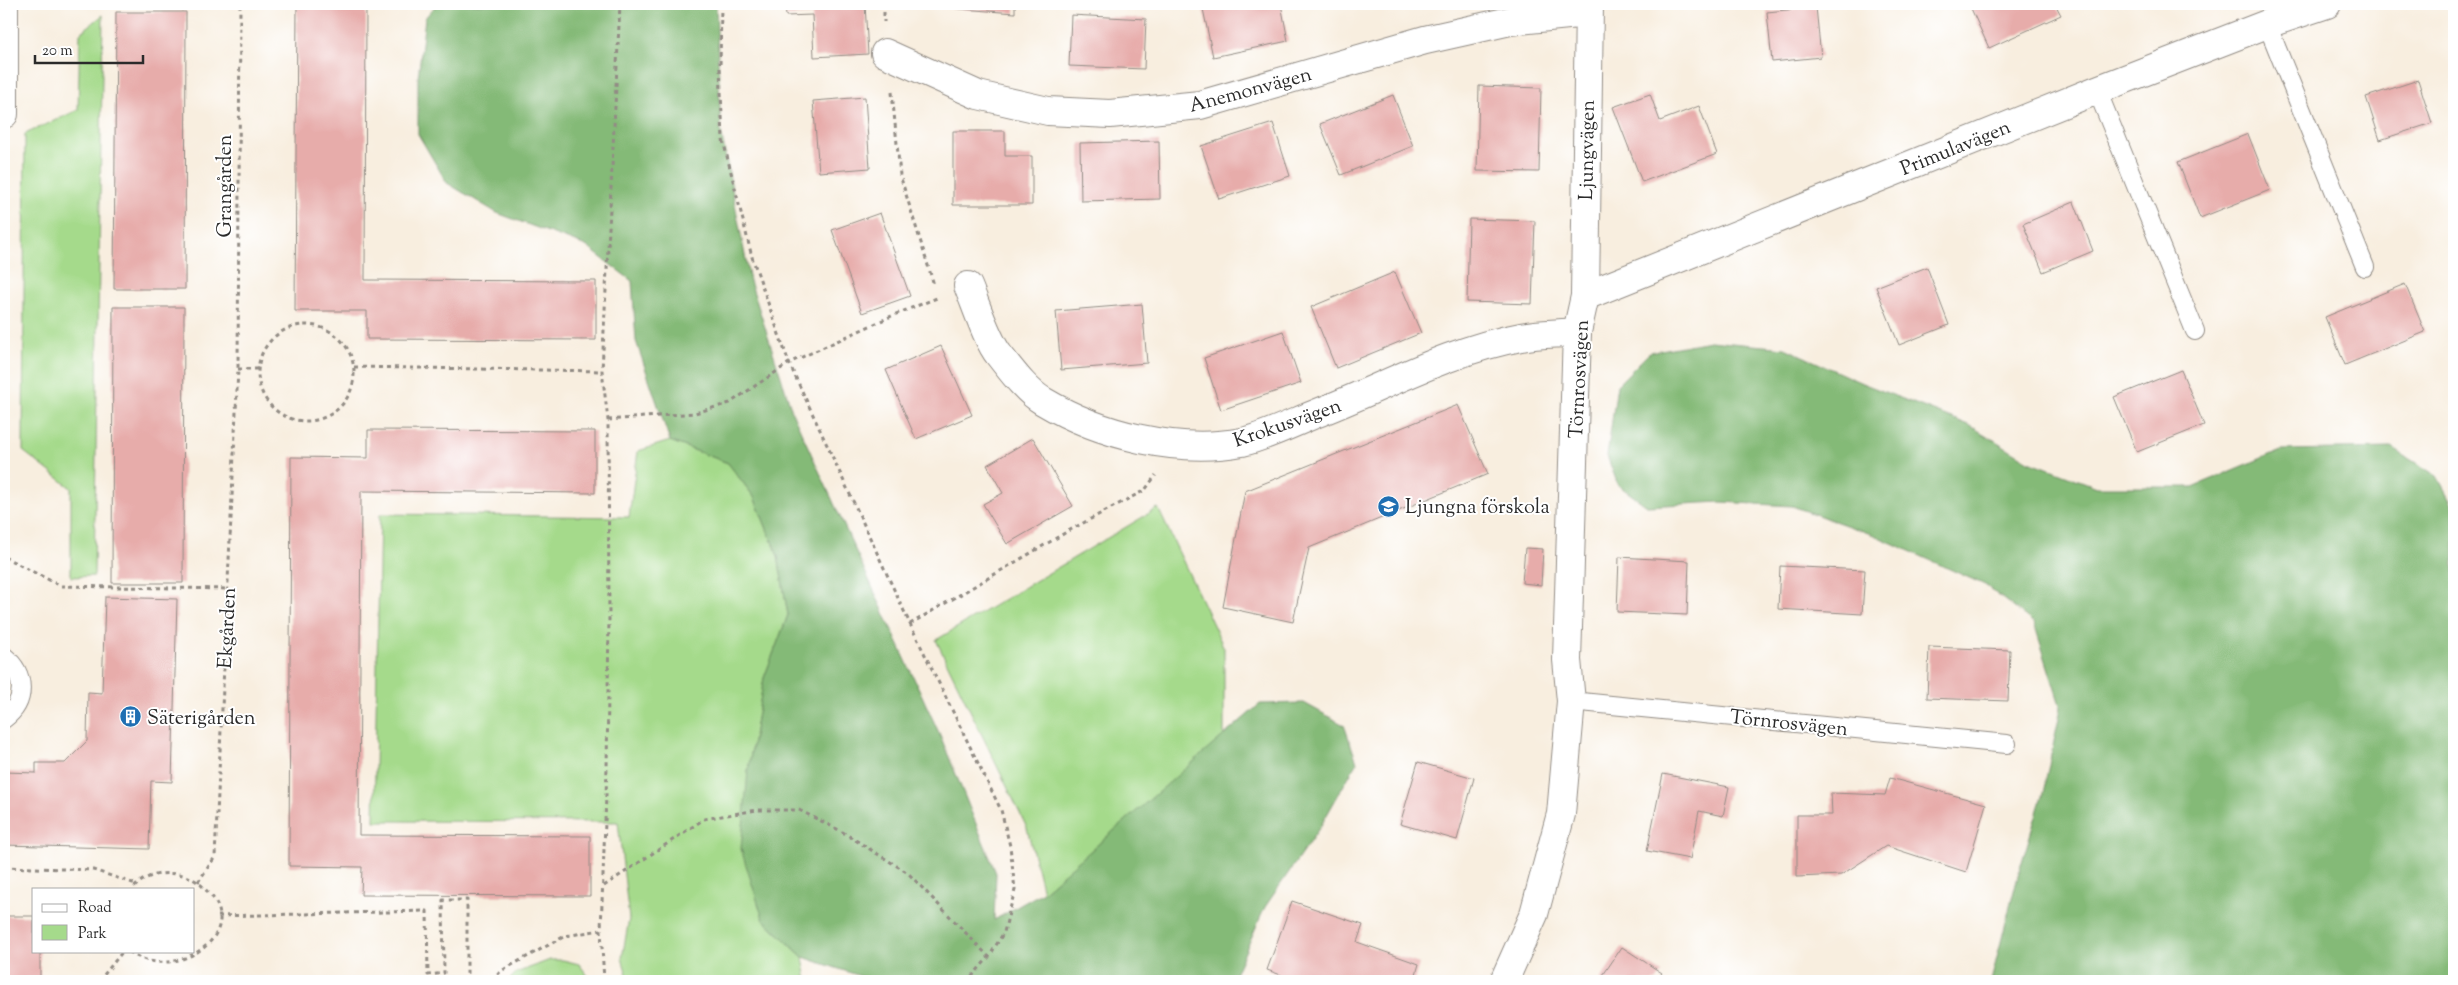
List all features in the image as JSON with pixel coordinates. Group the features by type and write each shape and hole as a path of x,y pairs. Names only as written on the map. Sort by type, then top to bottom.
{"street":[{"path":"4,4 4,114"},
{"name":"Primulavägen","path":"1585,296 2097,90 2267,24 2327,4"},
{"name":"Anemonvägen","path":"885,53 978,95 1048,111 1110,114 1200,105 1425,40 1510,21 1589,8"},
{"name":"Ljungvägen","path":"1585,296 1589,8"},
{"name":"Krokusvägen","path":"968,286 997,353 1018,378 1042,400 1082,419 1130,437 1169,444 1210,446 1244,441 1374,390 1448,357 1521,337 1577,332"},
{"name":"Törnrosvägen","path":"1504,981 1534,914 1561,814 1571,701 1566,660 1577,332 1585,296"}],"lane":[{"path":"2267,24 2365,268"},
{"path":"2097,90 2195,331"},
{"path":"4,656 12,664 21,679 22,691 18,705 4,719"},
{"name":"Törnrosvägen","path":"1571,701 2008,744"}],"path":[{"name":"Grangården","path":"238,369 240,4"},
{"path":"604,981 602,930 609,616 608,420 602,371 620,4"},
{"path":"721,4 720,68 723,140 752,257 789,363 910,624 1001,810 1010,846 1015,890 1004,932 988,957 968,981"},
{"path":"884,4 885,53 892,95 900,175 938,298"},
{"path":"608,420 695,412 730,404 789,363 896,314 968,286"},
{"path":"316,325 330,331 341,340 350,353 354,367 353,384 346,399 335,411 320,419 304,421 287,417 273,409 263,396 258,380 258,369 264,348 274,336 286,328 316,325"},
{"path":"354,367 602,371"},
{"path":"238,369 258,369"},
{"name":"Ekgården","path":"198,882 215,857 238,369"},
{"path":"910,624 1070,530 1145,490 1166,464 1169,444"},
{"path":"4,556 61,586 228,590"},
{"path":"603,886 704,819 757,810 799,810 841,831 908,873 988,957"},
{"path":"4,867 93,870 136,884"},
{"path":"134,888 136,884 151,876 167,872 184,875 198,882 210,893 217,908 219,925 216,941 212,948"},
{"path":"218,916 427,912 428,975 444,974 443,900 467,900 467,975 473,981"},
{"path":"492,981 502,971 565,936 602,930"},
{"path":"98,981 122,952"},
{"path":"130,952 140,963"}],"green space":[{"path":"437,4 716,4 721,132 750,281 793,414 940,735 996,873 994,920 1043,892 1260,704 1304,703 1344,725 1357,762 1320,827 1265,907 1232,981 875,981 803,957 763,919 741,849 748,771 764,678 788,615 778,556 754,497 728,463 670,441 636,341 632,281 586,246 497,213 447,183 418,134 418,78 425,18"},
{"path":"103,15 94,576 71,577 71,488 23,451 25,134 78,110 80,33"},
{"path":"1710,341 1785,348 1862,383 1969,425 2029,461 2097,487 2193,487 2281,450 2392,448 2437,476 2454,507 2454,981 1991,981 2018,875 2043,793 2061,708 2034,623 1985,585 1874,535 1792,506 1720,502 1647,506 1618,485 1607,456 1617,385 1650,352"},
{"path":"670,441 728,463 754,497 778,556 788,615 764,678 748,771 763,919 803,957 807,981 629,981 622,958 629,919 618,822 374,821 380,514 629,517 638,451"},
{"path":"1158,508 1224,648 1224,736 1043,892 1027,828 936,640"},
{"path":"550,960 563,960 579,964 592,981 508,981 516,973"}],"building":[{"path":"297,4 366,4 365,280 596,281 596,340 367,339 367,311 295,311"},
{"path":"785,4 865,4 868,54 814,57 812,15 786,16"},
{"path":"934,4 1015,4 1015,13 934,7"},
{"path":"1202,4 1281,4 1288,41 1213,57"},
{"path":"1969,4 2055,4 2061,15 1989,48"},
{"path":"1816,7 1821,57 1772,62 1767,12"},
{"path":"116,12 186,12 185,289 114,289"},
{"path":"1071,15 1146,19 1144,69 1069,66"},
{"path":"2418,80 2432,123 2380,140 2366,97"},
{"path":"1479,86 1541,88 1539,172 1477,171"},
{"path":"1650,94 1660,121 1699,106 1717,154 1642,182 1613,107"},
{"path":"1393,95 1413,146 1341,175 1320,124"},
{"path":"865,97 870,168 819,172 813,101"},
{"path":"1273,123 1290,176 1219,199 1201,146"},
{"path":"953,131 1005,131 1005,156 1032,156 1032,205 953,205"},
{"path":"2248,134 2270,190 2200,218 2178,162"},
{"path":"1159,141 1160,199 1081,201 1080,143"},
{"path":"2074,202 2093,251 2043,272 2023,224"},
{"path":"880,213 910,296 862,313 832,230"},
{"path":"1469,219 1535,221 1532,304 1467,302"},
{"path":"1927,267 1949,325 1899,345 1876,287"},
{"path":"1395,272 1421,333 1336,368 1311,307"},
{"path":"2405,284 2425,332 2345,365 2325,317"},
{"path":"1142,304 1147,363 1061,370 1056,311"},
{"path":"113,307 184,307 183,583 112,583"},
{"path":"1283,331 1301,383 1221,410 1204,358"},
{"path":"941,346 972,415 916,439 886,370"},
{"path":"2181,370 2204,425 2137,452 2114,397"},
{"path":"1458,405 1488,474 1309,548 1293,622 1223,607 1245,491"},
{"path":"368,430 595,431 595,493 361,491 359,835 590,836 590,896 361,895 362,867 289,866 291,457 368,458"},
{"path":"1033,438 1073,506 1007,544 983,504 1003,493 987,465"},
{"path":"1525,548 1543,549 1541,585 1522,583"},
{"path":"1619,557 1689,561 1687,615 1617,612"},
{"path":"1780,566 1865,570 1862,614 1778,609"},
{"name":"Säterigården","path":"105,597 177,599 172,782 151,781 149,849 4,845 4,772 36,773 36,763 65,763 87,741 88,692 102,693"},
{"path":"1929,647 2010,650 2008,701 1927,698"},
{"path":"1418,762 1474,778 1457,840 1400,824"},
{"path":"1663,774 1729,787 1723,816 1699,811 1690,859 1647,851"},
{"path":"1890,778 1986,804 1966,872 1886,846 1841,875 1797,877 1797,815 1832,815 1831,793 1885,795"},
{"path":"1292,901 1363,925 1357,942 1419,964 1414,981 1298,981 1267,970"},
{"path":"4,916 32,916 32,952 40,952 40,981 4,981"},
{"path":"1622,947 1662,973 1656,981 1599,981"}],"place":[{"name":"Ljungna förskola","path":"1389,506"},
{"name":"Säterigården","path":"131,717"}]}
